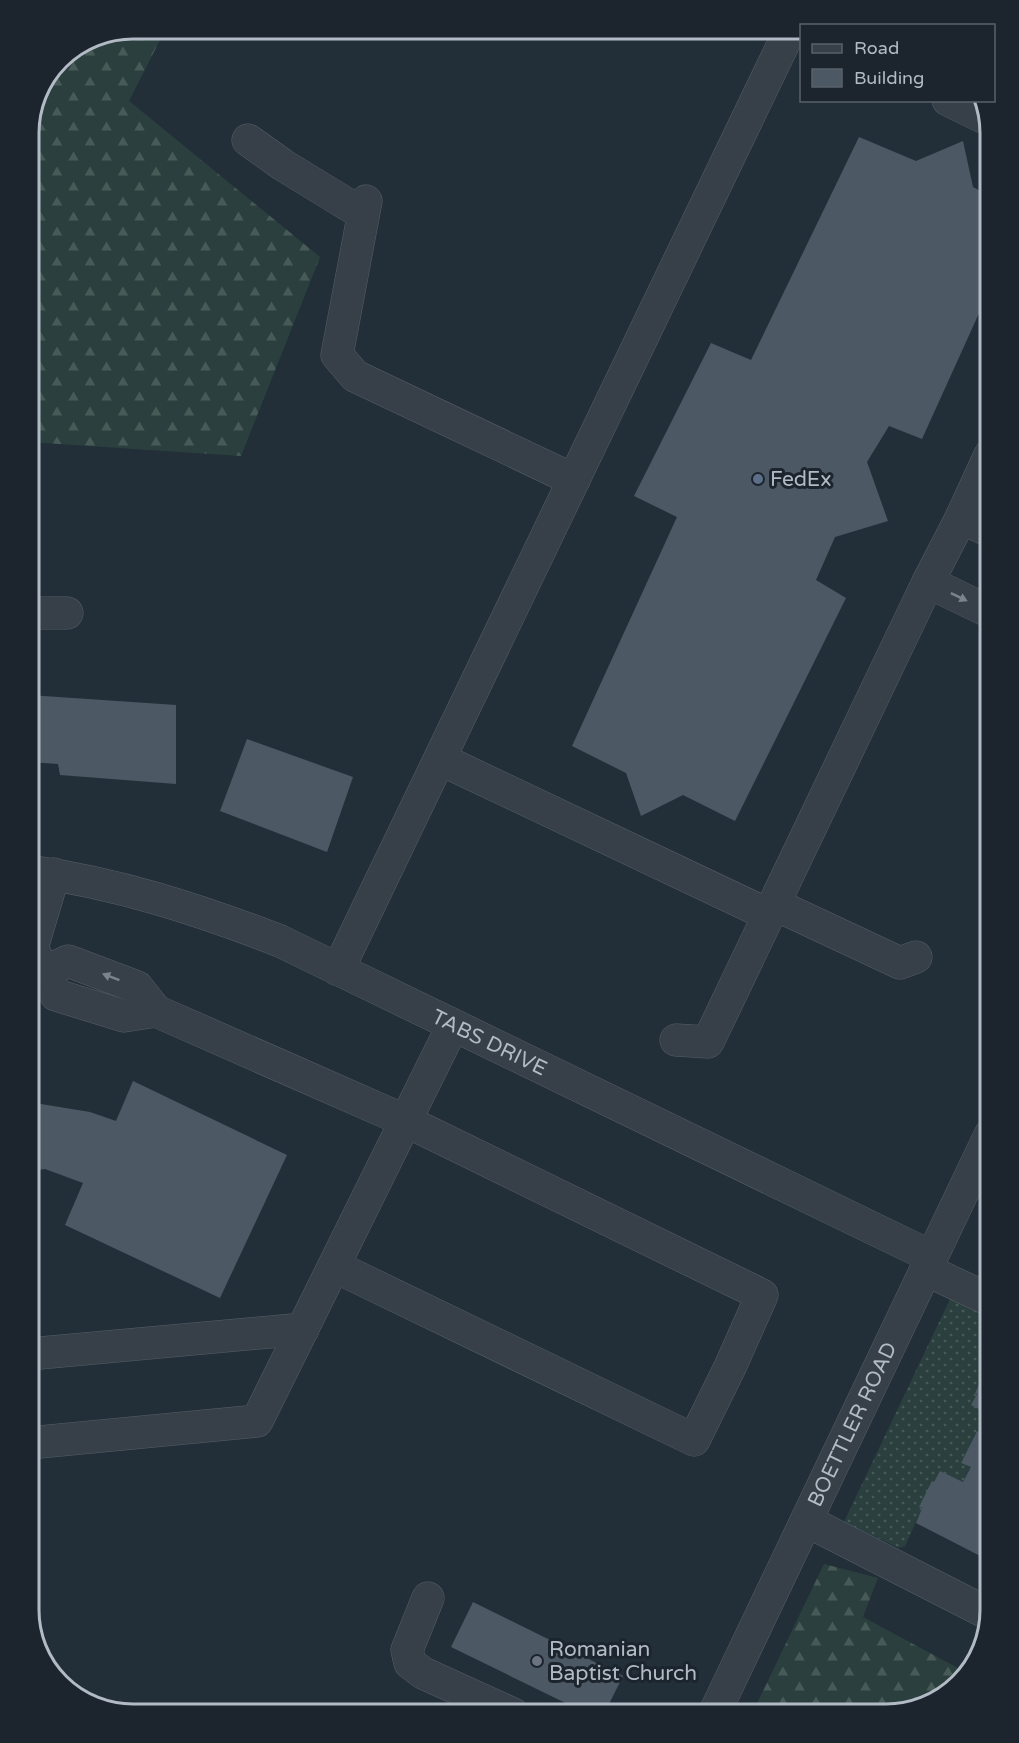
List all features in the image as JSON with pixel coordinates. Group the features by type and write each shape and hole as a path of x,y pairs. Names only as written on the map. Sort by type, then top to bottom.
{"street":[{"path":"338,970 786,39"},
{"path":"952,102 978,115"},
{"path":"248,140 283,165 364,207 337,355 355,376 574,480"},
{"path":"676,1040 708,1042 980,477"},
{"path":"961,518 980,527"},
{"path":"928,582 980,607"},
{"path":"39,613 68,613"},
{"path":"440,759 771,909 900,963 916,957"},
{"path":"39,901 41,873"},
{"name":"TABS DRIVE","path":"41,873 147,895 215,916 280,942 453,1025 929,1264 980,1294"},
{"path":"39,963 56,995 124,1016 156,1011 406,1121 762,1295 694,1440 334,1266"},
{"path":"39,1442 257,1421 453,1025"},
{"name":"BOETTLER ROAD","path":"719,1704 980,1156"},
{"path":"39,1353 303,1329"},
{"path":"807,1521 980,1609"},
{"path":"428,1598 407,1650 410,1664 423,1673 491,1704"}],"green space":[{"path":"133,39 160,39 129,101 320,257 241,456 39,443 39,127 42,109 58,76 71,62 97,46"},
{"path":"951,1297 980,1311 980,1382 972,1405 980,1409 980,1434 976,1432 961,1463 971,1467 963,1482 934,1482 919,1507 922,1508 905,1546 899,1548 844,1522"},
{"path":"824,1564 878,1578 863,1617 959,1669 938,1688 910,1701 886,1704 757,1704"}],"building":[{"name":"FedEx","path":"859,137 916,161 963,141 973,187 980,191 980,311 922,439 889,426 867,462 888,521 835,537 816,580 846,598 735,821 683,795 641,816 626,773 572,746 677,517 634,496 711,343 751,360"},
{"path":"39,696 176,705 176,784 60,775 58,764 39,763"},
{"path":"247,739 353,777 327,852 220,811"},
{"path":"133,1081 287,1155 220,1298 65,1225 83,1183 45,1169 39,1170 39,1104 90,1112 116,1121"},
{"path":"980,1382 980,1410 971,1405 977,1394 975,1393"},
{"path":"977,1431 980,1433 980,1556 916,1523 922,1508 919,1507 932,1481 934,1482 940,1471 963,1482 971,1467 961,1463"},
{"name":"Romanian Baptist Church","path":"473,1602 623,1676 609,1704 568,1704 451,1647"}],"place":[{"name":"FedEx","path":"758,479"},
{"name":"Romanian Baptist Church","path":"537,1661"}]}
